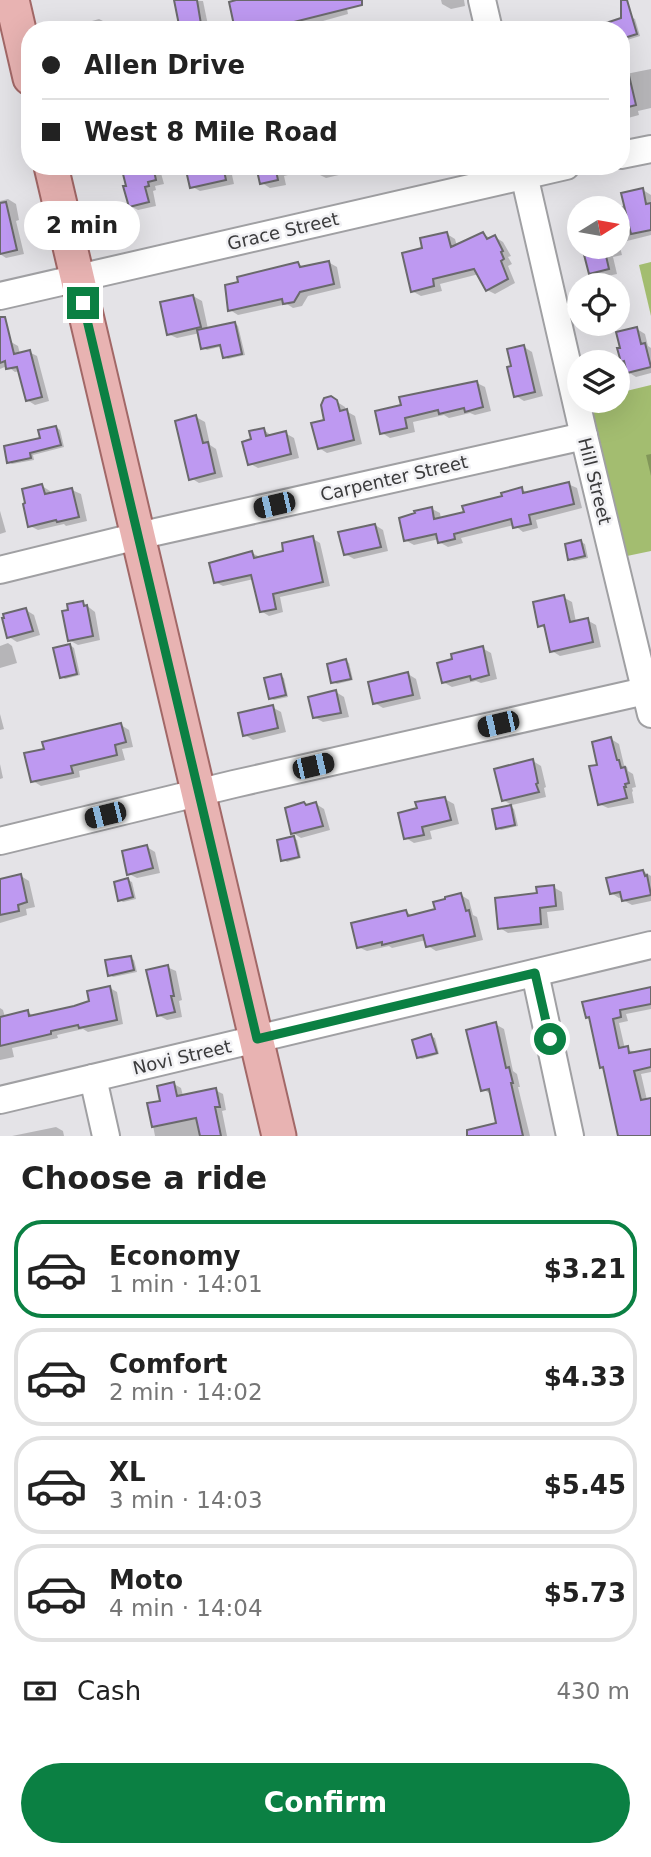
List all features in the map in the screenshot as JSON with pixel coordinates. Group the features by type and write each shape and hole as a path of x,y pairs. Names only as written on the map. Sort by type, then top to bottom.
{"main road":[{"path":"12,0 21,39"},
{"path":"53,175 279,1136"}],"street":[{"path":"482,0 487,21"},
{"path":"630,153 651,149"},
{"name":"Grace Street","path":"0,296 507,175"},
{"name":"Hill Street","path":"524,175 648,702"},
{"name":"Carpenter Street","path":"0,570 138,536 584,436"},
{"path":"0,841 199,792 648,702"},
{"name":"Novi Street","path":"0,1100 651,946"},
{"path":"535,973 570,1136"},
{"path":"93,1078 106,1136"}],"green space":[{"path":"651,262 651,316 639,265"},
{"path":"651,385 651,551 627,556 592,413 630,413 630,390"}],"building":[{"path":"174,0 197,0 200,21 178,21"},
{"path":"362,0 362,5 298,21 233,21 229,2"},
{"path":"621,0 627,0 637,34 630,36 630,21 612,21 621,18"},
{"path":"630,80 636,105 630,107"},
{"path":"123,175 155,175 156,180 148,182 149,186 145,187 149,202 129,207 123,186 126,186"},
{"path":"187,175 225,175 226,180 190,188"},
{"path":"258,175 277,175 278,180 260,184"},
{"path":"643,188 646,204 651,203 651,230 631,234 630,196 622,196 621,193"},
{"path":"6,202 17,250 0,254 0,203"},
{"path":"447,232 451,247 483,232 487,239 495,235 503,251 501,252 504,259 501,261 508,279 486,291 474,269 433,279 434,286 411,292 402,253 422,248 420,238"},
{"path":"585,259 607,259 609,269 589,273"},
{"path":"329,261 334,284 300,292 294,302 283,304 282,299 228,311 225,285 238,282 237,277 298,262 300,267"},
{"path":"193,295 201,327 167,335 160,302"},
{"path":"0,317 5,317 14,354 30,350 42,397 26,401 17,367 6,369 5,361 0,363"},
{"path":"235,322 242,354 223,358 220,345 201,349 197,330"},
{"path":"637,327 641,344 645,343 651,367 630,372 630,350 618,350 620,348 617,336 630,336 630,329"},
{"path":"524,345 535,392 514,397 507,367 511,366 507,349"},
{"path":"477,381 483,407 465,412 464,408 439,414 438,410 405,418 407,428 380,434 375,411 401,405 399,397"},
{"path":"331,396 337,400 340,411 347,409 354,440 318,449 311,423 324,420 321,405 324,398"},
{"path":"196,415 203,443 208,442 215,473 189,480 175,421"},
{"path":"56,426 61,445 30,453 31,458 7,463 4,446 40,438 38,430"},
{"path":"264,428 266,436 286,431 291,454 248,465 242,442 251,439 249,431"},
{"path":"569,482 574,504 529,515 531,524 513,528 511,519 454,534 455,539 438,543 436,534 404,541 399,518 415,513 414,511 432,507 434,519 464,512 462,506 502,496 501,493 522,487 523,493"},
{"path":"42,484 45,494 72,488 79,517 28,527 22,489"},
{"path":"375,524 381,547 344,555 338,532"},
{"path":"313,536 323,582 273,594 276,609 260,612 251,575 214,583 209,563 252,551 254,558 283,551 282,543"},
{"path":"581,540 585,556 568,560 565,544"},
{"path":"564,595 570,622 588,618 593,642 550,652 544,625 538,627 533,602"},
{"path":"83,601 84,606 87,605 93,636 68,641 62,611 68,610 67,604"},
{"path":"26,608 33,631 7,638 3,614"},
{"path":"70,644 77,674 60,678 53,648"},
{"path":"483,646 489,675 471,680 470,676 442,683 437,663 452,659 451,654"},
{"path":"346,659 351,679 331,683 327,664"},
{"path":"408,672 413,695 373,704 368,682"},
{"path":"281,674 286,695 269,699 264,678"},
{"path":"336,690 341,713 313,718 308,697"},
{"path":"273,705 278,728 243,736 238,713"},
{"path":"121,723 126,742 115,745 117,755 71,766 73,773 31,782 24,753 44,749 42,742"},
{"path":"611,737 617,760 621,768 625,767 629,783 624,787 627,798 598,805 589,766 597,765 592,742"},
{"path":"533,759 539,792 502,801 494,769"},
{"path":"445,797 451,820 422,827 424,835 404,839 398,813 417,808 415,802"},
{"path":"304,802 306,805 316,802 323,826 291,834 285,808"},
{"path":"511,805 515,825 496,829 492,809"},
{"path":"294,836 299,857 281,861 277,840"},
{"path":"147,845 153,868 127,875 122,851"},
{"path":"643,870 645,876 647,875 651,895 622,901 620,892 610,894 606,878"},
{"path":"21,874 27,902 18,905 19,911 0,915 0,879"},
{"path":"128,878 133,897 118,901 114,882"},
{"path":"554,885 556,906 540,908 541,924 498,929 495,898 537,893 536,887"},
{"path":"461,893 466,911 469,910 475,936 426,947 423,935 357,948 351,923 406,910 408,916 435,909 433,902"},
{"path":"131,956 134,970 108,976 105,960"},
{"path":"168,965 175,1012 157,1016 146,970"},
{"path":"110,986 117,1020 51,1031 51,1034 0,1046 0,1017 28,1010 29,1016 74,1006 89,1001 87,991"},
{"path":"651,987 651,1004 620,1010 621,1017 613,1019 619,1048 628,1046 629,1053 651,1049 651,1067 634,1071 641,1100 651,1098 651,1136 618,1136 603,1067 600,1068 589,1017 586,1018 582,1002"},
{"path":"496,1022 506,1068 509,1067 513,1083 523,1136 467,1136 467,1130 496,1123 489,1089 481,1091 466,1030"},
{"path":"431,1034 437,1053 417,1058 412,1040"},
{"path":"174,1082 177,1096 216,1088 220,1107 215,1107 221,1136 200,1136 196,1118 152,1127 147,1103 160,1101 157,1086"}],"route":[{"path":"83,303 257,1039 535,973 550,1039"}]}
